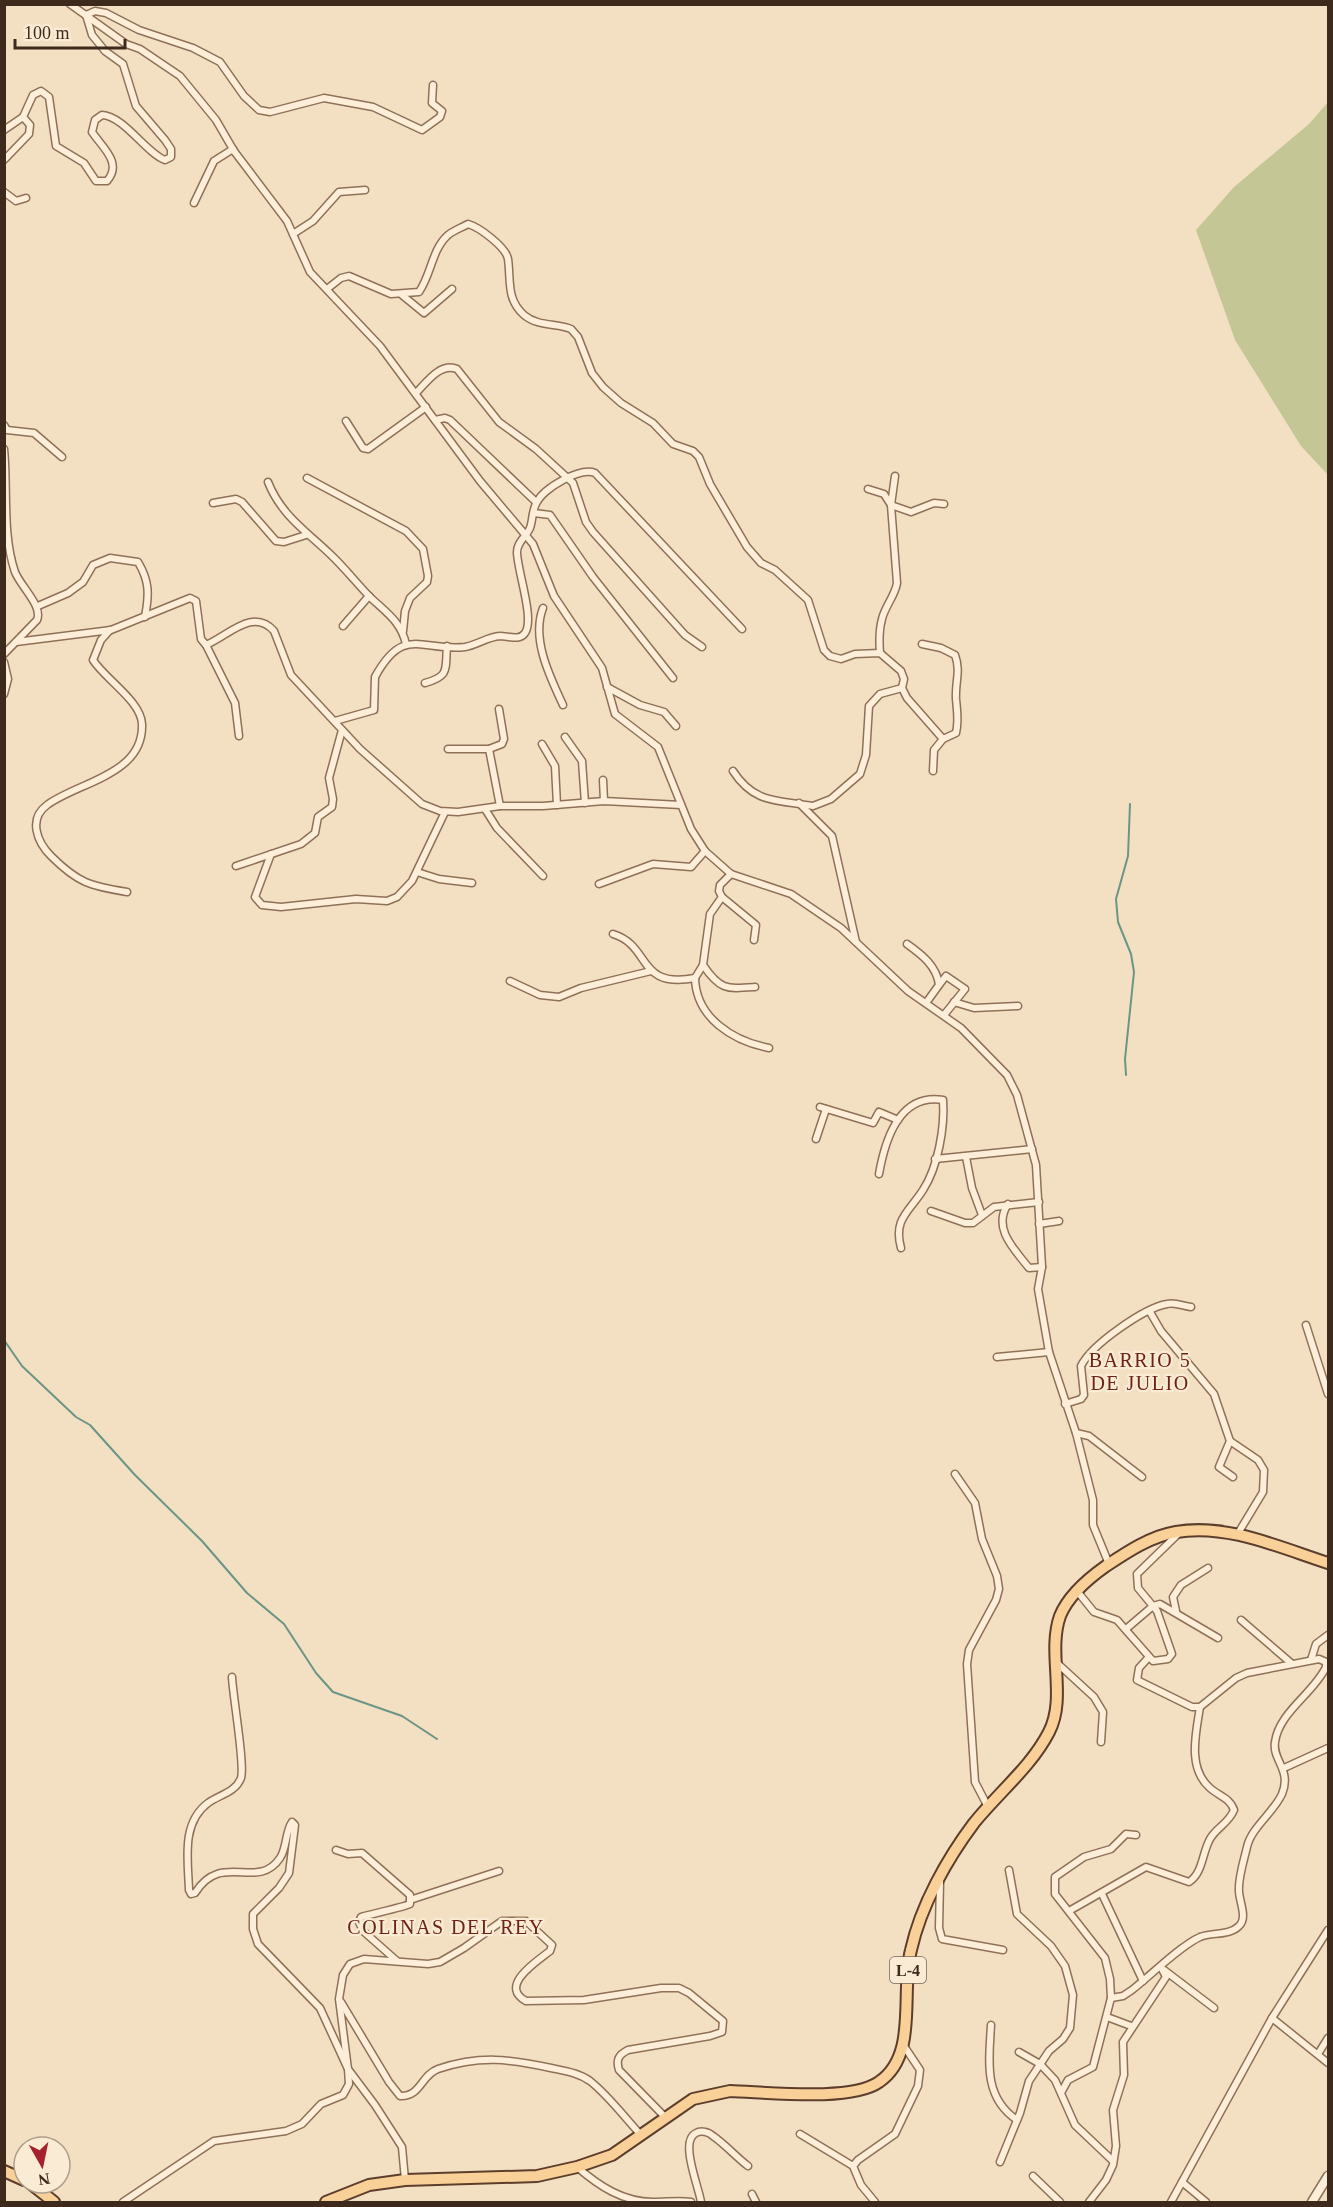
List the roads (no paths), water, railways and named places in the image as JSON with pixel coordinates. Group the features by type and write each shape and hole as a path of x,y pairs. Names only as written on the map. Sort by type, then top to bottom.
{"main road":[{"name":"L-4","path":"326,2202 369,2185 405,2180 537,2176 578,2167 612,2155 693,2099 712,2093 730,2091 840,2094 870,2088 892,2071 900,2060 904,2046 905,1996 910,1950 930,1896 974,1823 1031,1758 1049,1732 1055,1710 1060,1616 1077,1591 1109,1564 1144,1543 1181,1532 1210,1530 1237,1535 1329,1563"}],"street":[{"path":"70,4 126,44 140,49 180,76 216,120 233,149 293,234 310,272 380,346 480,481 533,544 559,603 597,658 615,714 658,747 681,806 705,851 731,874 791,894 841,928 908,991 961,1028 1013,1083 1032,1149 1040,1224 1041,1267 1038,1289 1049,1352 1076,1433 1093,1500 1092,1525 1109,1564"},
{"path":"86,15 95,11 106,13 139,30 193,48 220,62 248,100 260,110 270,112 324,98 374,106 422,130 440,117 442,111 432,103 433,85"},
{"path":"4,130 23,117 33,95 41,91 49,97 56,146 84,163 96,181 101,182 111,176 114,167 111,156 92,132 95,120 102,115 116,121 150,147 159,158 165,160 171,157 171,149 165,140 136,106 123,64 105,51 92,35 86,15"},
{"path":"4,160 29,134 30,125 23,117"},
{"path":"194,203 214,161 233,149"},
{"path":"293,234 313,221 339,192 365,190"},
{"path":"4,192 16,201 26,198"},
{"path":"327,289 341,278 349,276 391,294 419,292 426,281 439,246 447,235 468,224 481,229 506,254 509,292 526,316 559,328 572,329 578,337 592,373 603,387 621,403 653,423 673,444 693,451 699,457 710,484 747,547 761,563 775,570 808,600 824,650 830,656 841,659 855,654 880,652"},
{"path":"401,294 424,313 452,290"},
{"path":"416,393 444,368 457,369 499,422 568,478 578,492 581,510 593,532 685,634 702,647"},
{"path":"346,421 363,448 368,449 426,407"},
{"path":"435,420 445,418 450,420 536,502"},
{"path":"4,425 7,430 34,433 62,458"},
{"path":"4,448 8,539 12,562 20,585 38,606 40,613 37,620 4,654"},
{"path":"335,721 372,712 375,706 373,684 375,677 398,648 406,644 414,642 463,647 492,637 524,635 527,630 527,601 517,550 534,513 536,502 568,478 582,472 595,473 742,629"},
{"path":"895,476 891,505 897,583 895,592 882,617 879,636 880,652 901,671 904,679 902,688 913,706 943,739"},
{"path":"307,478 406,531 423,549 427,582 410,598 405,611 403,631 406,644"},
{"path":"268,482 284,511 306,535 330,554 369,596 395,619 403,631"},
{"path":"868,489 884,494 891,505 911,512 934,503 944,504"},
{"path":"213,503 236,500 242,502 276,541 284,542 306,535"},
{"path":"534,513 550,515 593,577 673,678"},
{"path":"38,606 68,593 83,582 93,565 110,558 138,562 147,578 150,594 145,617"},
{"path":"343,626 369,596"},
{"path":"16,642 111,630 190,598 196,601 199,608 201,639 235,703 238,736"},
{"path":"543,608 539,622 542,649 563,705"},
{"path":"206,645 246,622 262,622 269,626 274,631 291,675 342,730 422,804 445,812 500,806 604,801 681,806"},
{"path":"111,630 98,646 93,660 138,708 142,722 140,744 119,767 101,780 47,805 37,817 36,834 43,847 73,877 97,887 127,892"},
{"path":"922,644 941,648 955,655 960,666 956,697 959,714 956,733 943,739 934,750 933,771"},
{"path":"425,683 442,679 445,675 447,646"},
{"path":"4,662 8,679 4,694"},
{"path":"607,687 640,705 664,712 676,726"},
{"path":"733,771 742,785 755,795 799,804 822,804 860,774 866,755 869,706 880,694 902,688"},
{"path":"448,749 489,749 502,744 504,740 499,709"},
{"path":"236,866 310,840 315,834 318,817 332,807 333,799 329,778 342,730"},
{"path":"565,737 582,761 585,803"},
{"path":"542,744 555,766 557,805"},
{"path":"489,749 500,806"},
{"path":"603,780 604,801"},
{"path":"799,804 832,836 857,942"},
{"path":"485,809 497,828 543,876"},
{"path":"271,854 255,897 262,905 271,908 356,899 387,901 397,897 412,881 445,812"},
{"path":"599,884 653,864 691,867 705,851"},
{"path":"417,872 439,879 472,883"},
{"path":"731,874 720,885 718,891 722,897 756,925 754,940"},
{"path":"722,897 711,914 704,965 695,978 695,993 718,1028 769,1048"},
{"path":"613,934 630,943 651,971 668,980 695,978"},
{"path":"907,944 936,971 939,984"},
{"path":"704,965 715,982 723,987 755,987"},
{"path":"510,981 540,995 559,997 581,988 651,971"},
{"path":"926,1003 946,976 965,989 944,1015"},
{"path":"954,1002 974,1008 1018,1006"},
{"path":"879,1174 887,1138 898,1120 916,1102 933,1098 943,1100 945,1120 935,1159 923,1190 908,1206 897,1234 901,1248"},
{"path":"816,1139 823,1108 873,1123 879,1112 898,1120"},
{"path":"935,1159 1032,1149"},
{"path":"966,1157 972,1188 982,1215"},
{"path":"931,1211 965,1223 973,1223 993,1207 1039,1202"},
{"path":"1008,1204 1001,1214 1000,1224 1005,1234 1029,1268 1041,1267"},
{"path":"1040,1224 1059,1221"},
{"path":"1065,1404 1081,1399 1084,1395 1081,1366 1092,1350 1150,1311 1171,1303 1191,1307"},
{"path":"1150,1311 1161,1331 1214,1394 1230,1441 1258,1460 1264,1470 1263,1492 1237,1535"},
{"path":"1306,1325 1329,1394"},
{"path":"996,1358 1049,1352"},
{"path":"1076,1433 1089,1436 1142,1477"},
{"path":"1230,1441 1219,1467 1233,1477"},
{"path":"955,1474 975,1503 982,1539 997,1576 999,1589 996,1600 969,1650 967,1664 975,1782 988,1807"},
{"path":"1077,1591 1094,1612 1117,1620 1153,1661 1163,1662 1172,1654 1153,1606 1138,1588 1137,1574 1181,1532"},
{"path":"1176,1611 1173,1597 1181,1586 1208,1568"},
{"path":"1126,1629 1153,1606 1160,1604 1176,1611 1218,1638"},
{"path":"1241,1620 1291,1663"},
{"path":"1311,1660 1316,1644 1329,1635"},
{"path":"1111,1998 1124,1996 1199,1937 1231,1931 1240,1926 1243,1919 1238,1890 1248,1844 1282,1793 1284,1768 1275,1750 1275,1740 1282,1724 1326,1667 1326,1662 1311,1660 1236,1678 1200,1707 1192,1707 1142,1684 1136,1673 1149,1657"},
{"path":"1056,1663 1094,1697 1103,1712 1101,1742"},
{"path":"232,1677 234,1714 243,1765 241,1780 232,1790 207,1803 194,1819 188,1839 189,1890 191,1894 195,1893 203,1880 219,1872 260,1872 271,1866 281,1857 292,1822 296,1825 289,1873 279,1888 253,1914 253,1929 258,1944 320,2008 348,2069 402,2147 405,2180"},
{"path":"1069,1911 1146,1867 1189,1882 1196,1878 1210,1838 1231,1817 1234,1810 1232,1803 1209,1788 1198,1771 1195,1761 1200,1707"},
{"path":"1284,1768 1329,1748"},
{"path":"1062,2091 1068,2080 1093,2067 1111,1998 1105,1958 1055,1894 1055,1877 1084,1857 1111,1849 1126,1834 1136,1835"},
{"path":"336,1850 348,1854 362,1853 410,1895 410,1904 405,1907 396,1906 361,1917 359,1922 363,1931 397,1961"},
{"path":"1000,2162 1017,2120 1029,2081 1070,2028 1073,1995 1065,1966 1052,1946 1017,1914 1009,1870"},
{"path":"410,1900 499,1871"},
{"path":"940,1878 939,1928 942,1939 1003,1950"},
{"path":"1102,1894 1143,1982"},
{"path":"123,2202 214,2141 286,2131 302,2124 321,2104 343,2095 349,2084 339,1999 343,1976 350,1964 364,1959 428,1964 440,1962 502,1921 526,1921 552,1945 550,1950 520,1975 516,1990 519,1997 526,2001 584,2000 661,1988 679,1988 689,1993 723,2021 722,2032 710,2037 628,2050 621,2054 617,2062 619,2070 665,2117"},
{"path":"1171,2202 1272,2018 1329,1930"},
{"path":"1161,1967 1214,2007"},
{"path":"1089,2202 1106,2180 1113,2161 1116,2146 1113,2110 1124,2075 1123,2042 1131,2026 1166,1977 1161,1967"},
{"path":"339,1999 388,2082 400,2096 409,2096 417,2091 429,2073 440,2068 491,2058 508,2058 584,2078 641,2136"},
{"path":"1107,2018 1131,2026"},
{"path":"1272,2018 1329,2063"},
{"path":"991,2025 988,2067 993,2092 1006,2113 1017,2120"},
{"path":"1318,2054 1329,2038"},
{"path":"854,2166 895,2134 918,2086 920,2070 904,2046"},
{"path":"1019,2052 1040,2064 1062,2091 1075,2126 1113,2161"},
{"path":"701,2202 688,2152 689,2140 693,2134 701,2132 712,2134 748,2166"},
{"path":"800,2134 854,2166 861,2185 875,2202"},
{"path":"578,2167 599,2186 614,2194 650,2202 691,2202"},
{"path":"1312,2202 1329,2175"},
{"path":"1033,2176 1060,2202"},
{"path":"1182,2182 1206,2202"},
{"path":"752,2194 756,2202"}],"waterway":[{"path":"1126,1075 1125,1059 1134,972 1131,954 1118,922 1116,899 1128,856 1130,804"},
{"path":"4,1340 22,1366 76,1417 90,1425 135,1475 202,1541 247,1593 284,1624 316,1673 333,1692 402,1716 437,1739"}],"district":[{"name":"BARRIO 5 DE JULIO","path":"1140,1372"},
{"name":"COLINAS DEL REY","path":"446,1927"}]}
